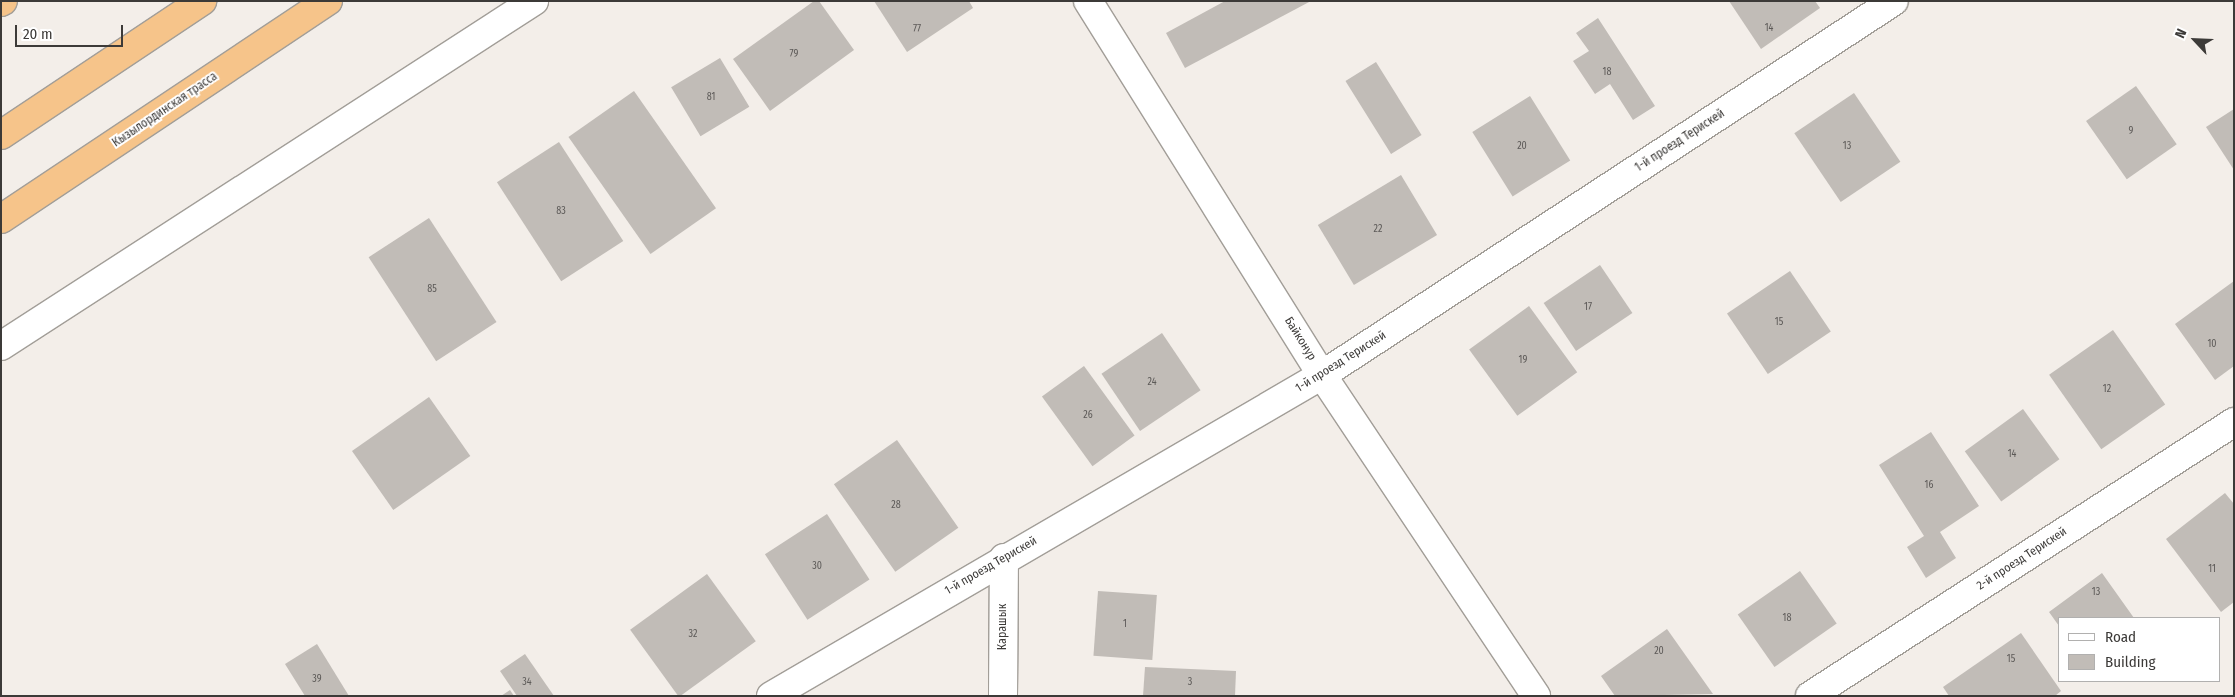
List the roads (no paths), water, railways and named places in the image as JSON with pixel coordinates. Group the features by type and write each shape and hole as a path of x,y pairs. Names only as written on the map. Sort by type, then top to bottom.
{"highway":[{"path":"1,135 202,1"},
{"name":"Кызылординская трасса","path":"1,219 328,1"}],"street":[{"path":"1,346 534,1"},
{"name":"Байконур","path":"1088,1 1322,375 1536,696"},
{"name":"1-й проезд Терискей","path":"771,696 1004,558 1322,375 1894,1"},
{"name":"2-й проезд Терискей","path":"1810,696 2234,422"},
{"name":"Карашык","path":"1002,696 1004,558"}]}
